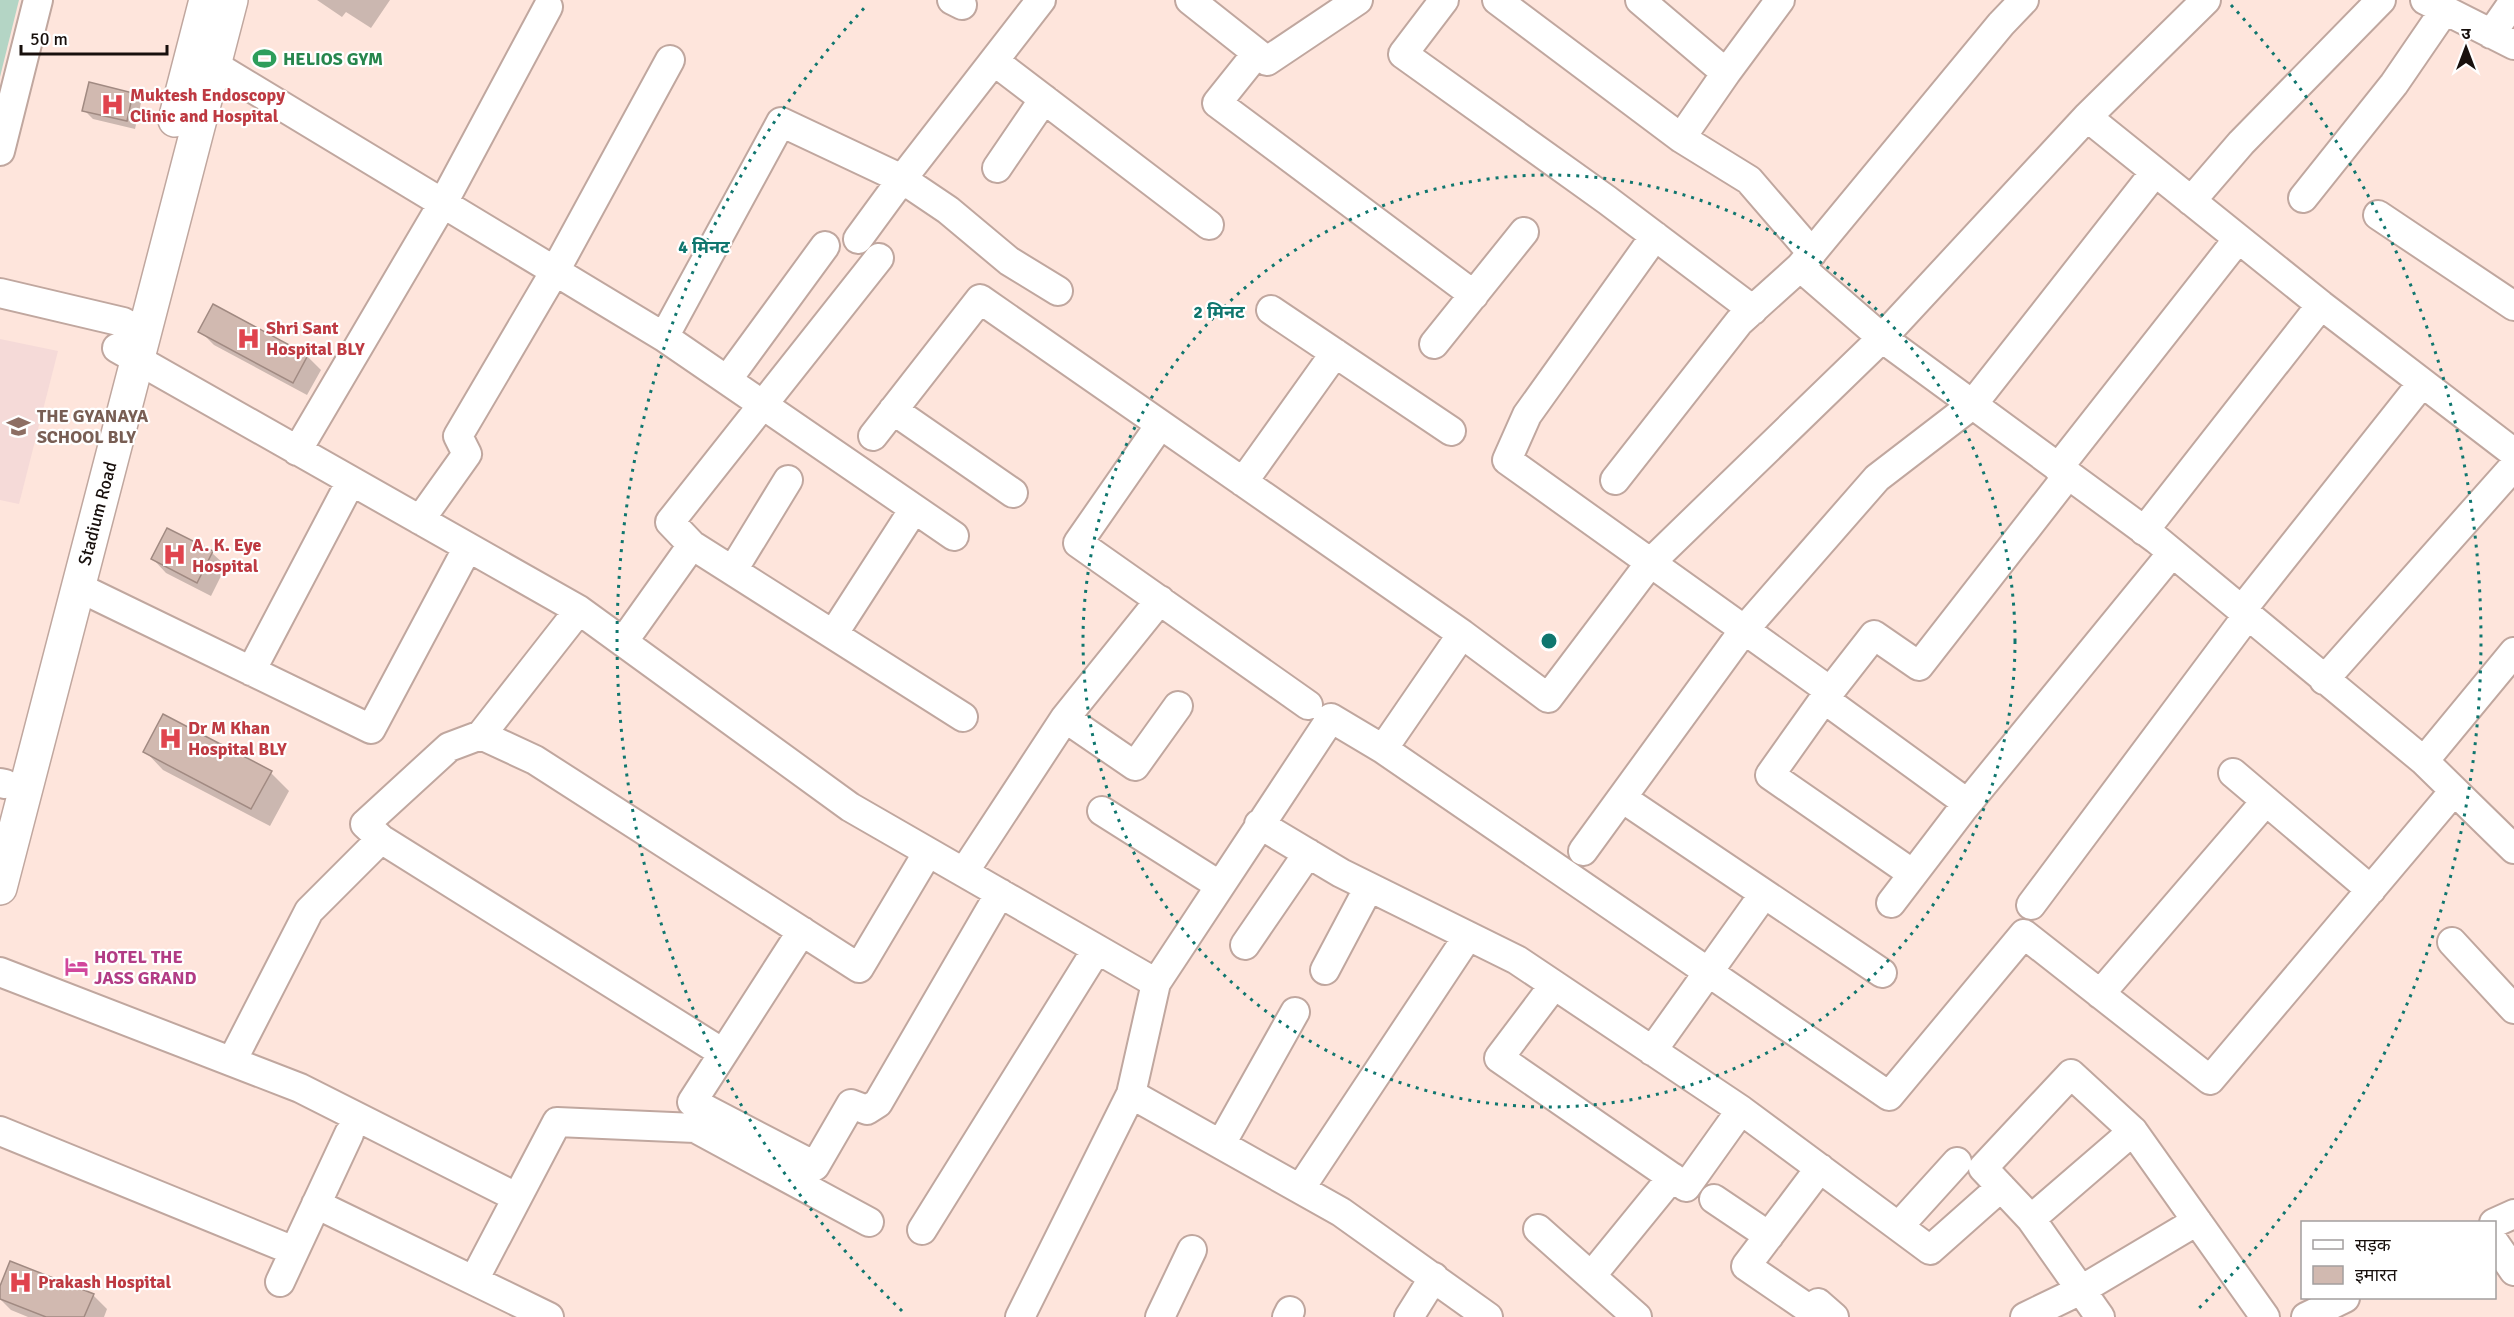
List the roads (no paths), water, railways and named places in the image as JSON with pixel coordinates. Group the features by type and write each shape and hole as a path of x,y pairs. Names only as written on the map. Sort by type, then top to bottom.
{"main road":[{"name":"Stadium Road","path":"0,888 78,587 206,0"},
{"name":"Stadium Road","path":"2,791 130,341 214,65 231,0"}],"street":[{"path":"0,151 38,0"},
{"path":"858,239 1041,0"},
{"path":"1190,0 1268,61 1358,0"},
{"path":"1444,0 1403,54 1655,236 1753,310"},
{"path":"1497,0 1681,138 1749,180 1806,260 1882,338 2172,553 2424,761 2514,849"},
{"path":"1640,0 1725,73"},
{"path":"1681,138 1725,73 1780,0"},
{"path":"1615,480 1740,322 1806,260 2001,24 2024,0"},
{"path":"873,436 980,299 1462,634 1548,698 1650,563 1796,424 1882,338 2086,117 2206,0"},
{"path":"2191,201 2241,143 2381,0"},
{"path":"2303,198 2394,84 2435,5 2503,39 2514,1"},
{"path":"297,451 443,204 548,7"},
{"path":"1257,53 1217,103 1474,295"},
{"path":"420,520 467,454 458,436 555,271 670,60"},
{"path":"994,61 1209,225"},
{"path":"214,65 664,337 954,536"},
{"path":"997,168 1044,99"},
{"path":"2086,117 2321,305 2514,453"},
{"path":"664,337 781,122 903,179 948,210 1009,261 1058,291"},
{"path":"1583,851 1744,630 1877,478 1972,405 2155,172"},
{"path":"2378,215 2511,311"},
{"path":"1434,344 1524,232"},
{"path":"1655,236 1527,416 1507,460 1744,630 1967,803"},
{"path":"1913,874 1770,775 1827,695 1874,635 1919,666 2238,239"},
{"path":"727,380 825,246"},
{"path":"879,258 670,522 692,545 963,717"},
{"path":"0,293 130,341 297,451 579,610 850,807 1156,983"},
{"path":"2144,531 2321,305"},
{"path":"1271,310 1451,431"},
{"path":"1243,482 1335,352"},
{"path":"2031,905 2244,613 2422,383"},
{"path":"893,410 1013,493"},
{"path":"1160,424 1078,543 1308,705"},
{"path":"2324,680 2514,466"},
{"path":"733,570 788,480"},
{"path":"251,671 351,481"},
{"path":"834,633 914,509"},
{"path":"622,642 692,545"},
{"path":"78,587 370,729 468,548"},
{"path":"1891,903 1967,803 2172,553"},
{"path":"964,872 1065,718 1160,600"},
{"path":"579,610 481,735 449,747 365,824 381,839 723,1053"},
{"path":"1383,748 1462,634"},
{"path":"2424,761 2514,652"},
{"path":"1065,718 1135,766 1178,706"},
{"path":"1020,1317 1131,1094 1156,983 1330,718 1383,748 1889,1096 2024,934 2210,1080 2454,791"},
{"path":"481,735 535,760 859,968 928,852"},
{"path":"2233,773 2371,890"},
{"path":"1622,798 1882,973"},
{"path":"2100,994 2266,801"},
{"path":"1102,811 1219,885"},
{"path":"1259,824 1369,887 1517,960 1741,1110 1930,1250 2001,1187"},
{"path":"232,1061 309,911 381,839"},
{"path":"1245,945 1308,853"},
{"path":"1325,970 1369,887"},
{"path":"802,932 692,1102 815,1166 851,1104 867,1110 878,1103 1000,893"},
{"path":"1652,1051 1764,894"},
{"path":"1300,1189 1468,936"},
{"path":"2452,942 2514,1009"},
{"path":"922,1230 1097,949"},
{"path":"0,972 300,1088 516,1197"},
{"path":"1554,985 1500,1058 1686,1187 1741,1110"},
{"path":"1221,1144 1295,1012"},
{"path":"2100,1317 2031,1219 1983,1168 2071,1074 2133,1131 2265,1317"},
{"path":"1131,1094 1341,1212 1488,1317"},
{"path":"474,1280 557,1122 695,1128 868,1222"},
{"path":"0,1131 294,1251"},
{"path":"2031,1219 2133,1131"},
{"path":"280,1282 349,1134"},
{"path":"1899,1226 1957,1162"},
{"path":"1820,1168 1746,1266 1809,1309 1818,1303 1834,1317"},
{"path":"1592,1275 1672,1177"},
{"path":"1714,1199 1769,1236"},
{"path":"316,1204 549,1317"},
{"path":"2496,1222 2514,1214"},
{"path":"2025,1317 2080,1290 2197,1221"},
{"path":"1538,1229 1637,1317"},
{"path":"2496,1245 2514,1271"},
{"path":"1160,1317 1192,1250"},
{"path":"1409,1317 1434,1277"},
{"path":"2306,1317 2343,1299"}],"place":[{"name":"HELIOS GYM","path":"265,59"},
{"name":"Muktesh Endoscopy Clinic and Hospital","path":"112,105"},
{"name":"Shri Sant Hospital BLY","path":"248,338"},
{"name":"THE GYANAYA SCHOOL BLY","path":"19,426"},
{"name":"A. K. Eye Hospital","path":"174,555"},
{"name":"Dr M Khan Hospital BLY","path":"170,738"},
{"name":"HOTEL THE JASS GRAND","path":"76,967"},
{"name":"Prakash Hospital","path":"20,1282"}]}
